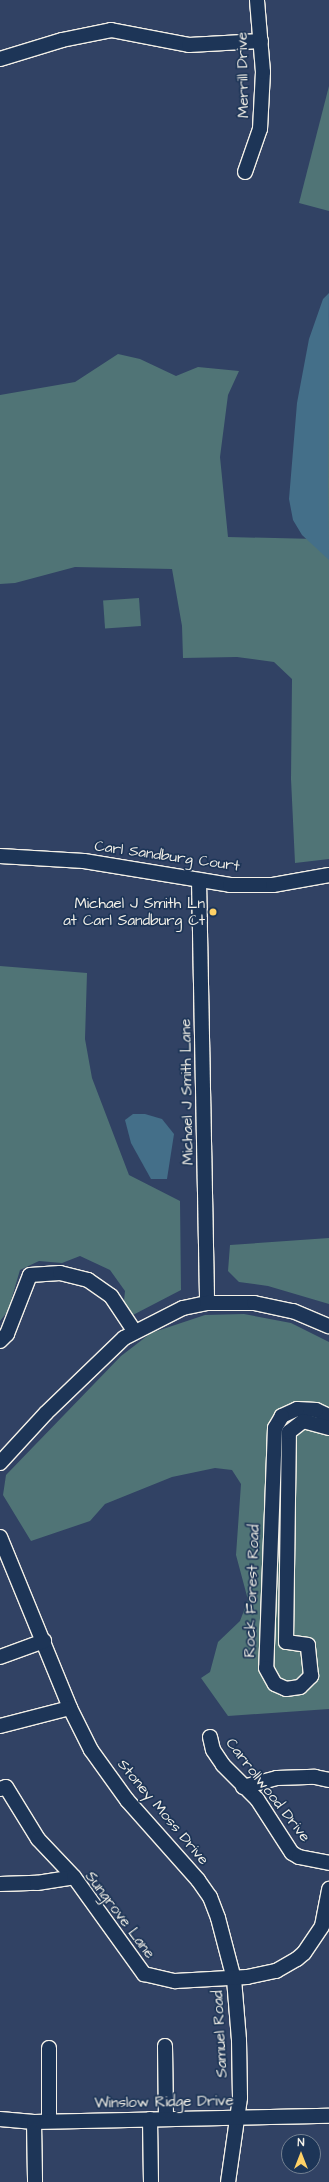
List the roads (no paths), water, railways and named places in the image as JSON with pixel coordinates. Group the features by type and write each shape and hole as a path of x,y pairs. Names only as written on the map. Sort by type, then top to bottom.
{"street":[{"name":"Merrill Drive","path":"245,172 260,128 263,72 257,0"},
{"path":"0,58 62,40 111,30 189,45 261,41"},
{"name":"Carl Sandburg Court","path":"0,856 84,861 230,885 273,885 329,875"},
{"name":"Michael J Smith Lane","path":"199,880 207,1303"},
{"path":"0,1341 7,1334 30,1275 60,1273 88,1280 111,1296 134,1332"},
{"path":"0,1463 101,1358 134,1332 183,1308 207,1303 232,1301 271,1305 293,1311 329,1326"},
{"name":"Rock Forest Road","path":"329,1416 316,1410 297,1409 282,1416 275,1428 266,1668 275,1684 286,1689 300,1687 311,1676 308,1645 286,1642 289,1432 303,1420 329,1428"},
{"name":"Stoney Moss Drive","path":"0,1537 44,1641 70,1708 91,1750 108,1776 185,1864 210,1898 234,1979"},
{"path":"0,1657 44,1641"},
{"path":"0,1726 70,1708"},
{"name":"Carrollwood Drive","path":"210,1737 213,1750 243,1787 257,1799 292,1853 299,1857 329,1863"},
{"path":"243,1787 276,1778 316,1777 329,1780"},
{"path":"0,1789 6,1788 38,1839 74,1878"},
{"name":"Sungrove Lane","path":"0,1884 38,1883 74,1878 144,1974 175,1981 234,1979 276,1971 304,1953 322,1926 329,1889"},
{"name":"Samuel Road","path":"228,2182 238,2118 239,2040 234,1979"},
{"path":"165,2046 166,2118"},
{"path":"49,2048 49,2121"},
{"name":"Winslow Ridge Drive","path":"0,2119 34,2122 166,2118 329,2116"},
{"path":"150,2119 151,2182"},
{"path":"34,2122 35,2182"}],"water":[{"path":"329,293 329,560 302,535 293,520 289,499 297,403 309,339 323,299"},
{"path":"133,1114 145,1114 162,1119 174,1134 167,1179 151,1179 131,1143 125,1120"}],"place":[{"name":"Michael J Smith Ln at Carl Sandburg Ct","path":"213,912"}]}
